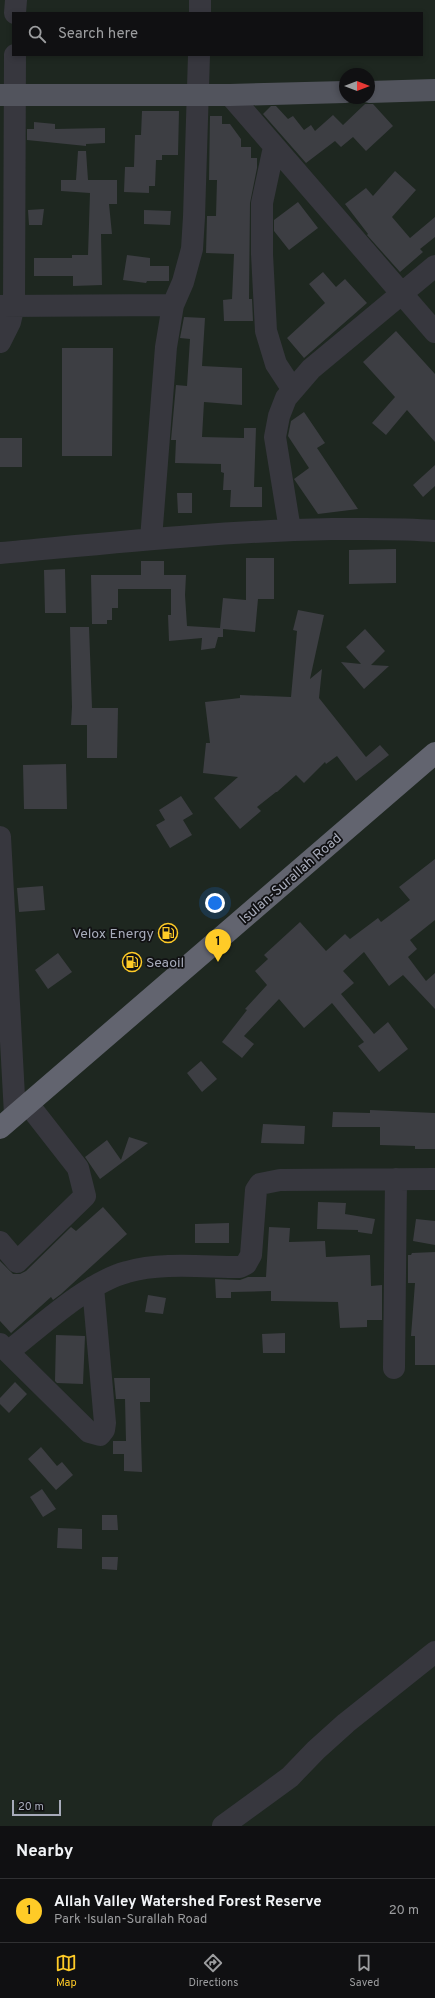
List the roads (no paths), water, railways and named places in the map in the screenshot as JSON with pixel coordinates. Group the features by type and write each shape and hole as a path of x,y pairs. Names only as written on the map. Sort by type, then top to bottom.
{"highway":[{"name":"Isulan-Surallah Road","path":"14,1116 432,761"}],"main road":[{"path":"375,92 435,90"},
{"path":"7,95 230,95 339,92"}],"street":[{"path":"15,12 16,0"},
{"path":"200,0 200,12"},
{"path":"0,342 10,322 7,306 7,95 15,56"},
{"path":"151,539 166,347 173,305 183,282 192,249 199,56"},
{"path":"230,95 400,294 435,332"},
{"path":"274,147 262,203 262,254 266,331 276,364 293,390"},
{"path":"290,530 275,437 279,416 286,398 311,369 435,266"},
{"path":"7,306 173,305"},
{"path":"0,552 151,539 290,530 435,530"},
{"path":"0,837 14,1116 78,1168 85,1196 17,1262 0,1242"},
{"path":"394,1368 396,1179"},
{"path":"93,1287 105,1423 102,1434 95,1435 89,1432 4,1348 93,1287 127,1272 149,1267 240,1266 246,1264 251,1255 256,1190 260,1184 280,1180 435,1179"},
{"path":"223,1826 290,1777 346,1722 435,1652"}],"place":[{"name":"Velox Energy","path":"168,933"},
{"name":"Seaoil","path":"132,962"},
{"name":"Allah Valley Watershed Forest Reserve","path":"218,962"}]}
